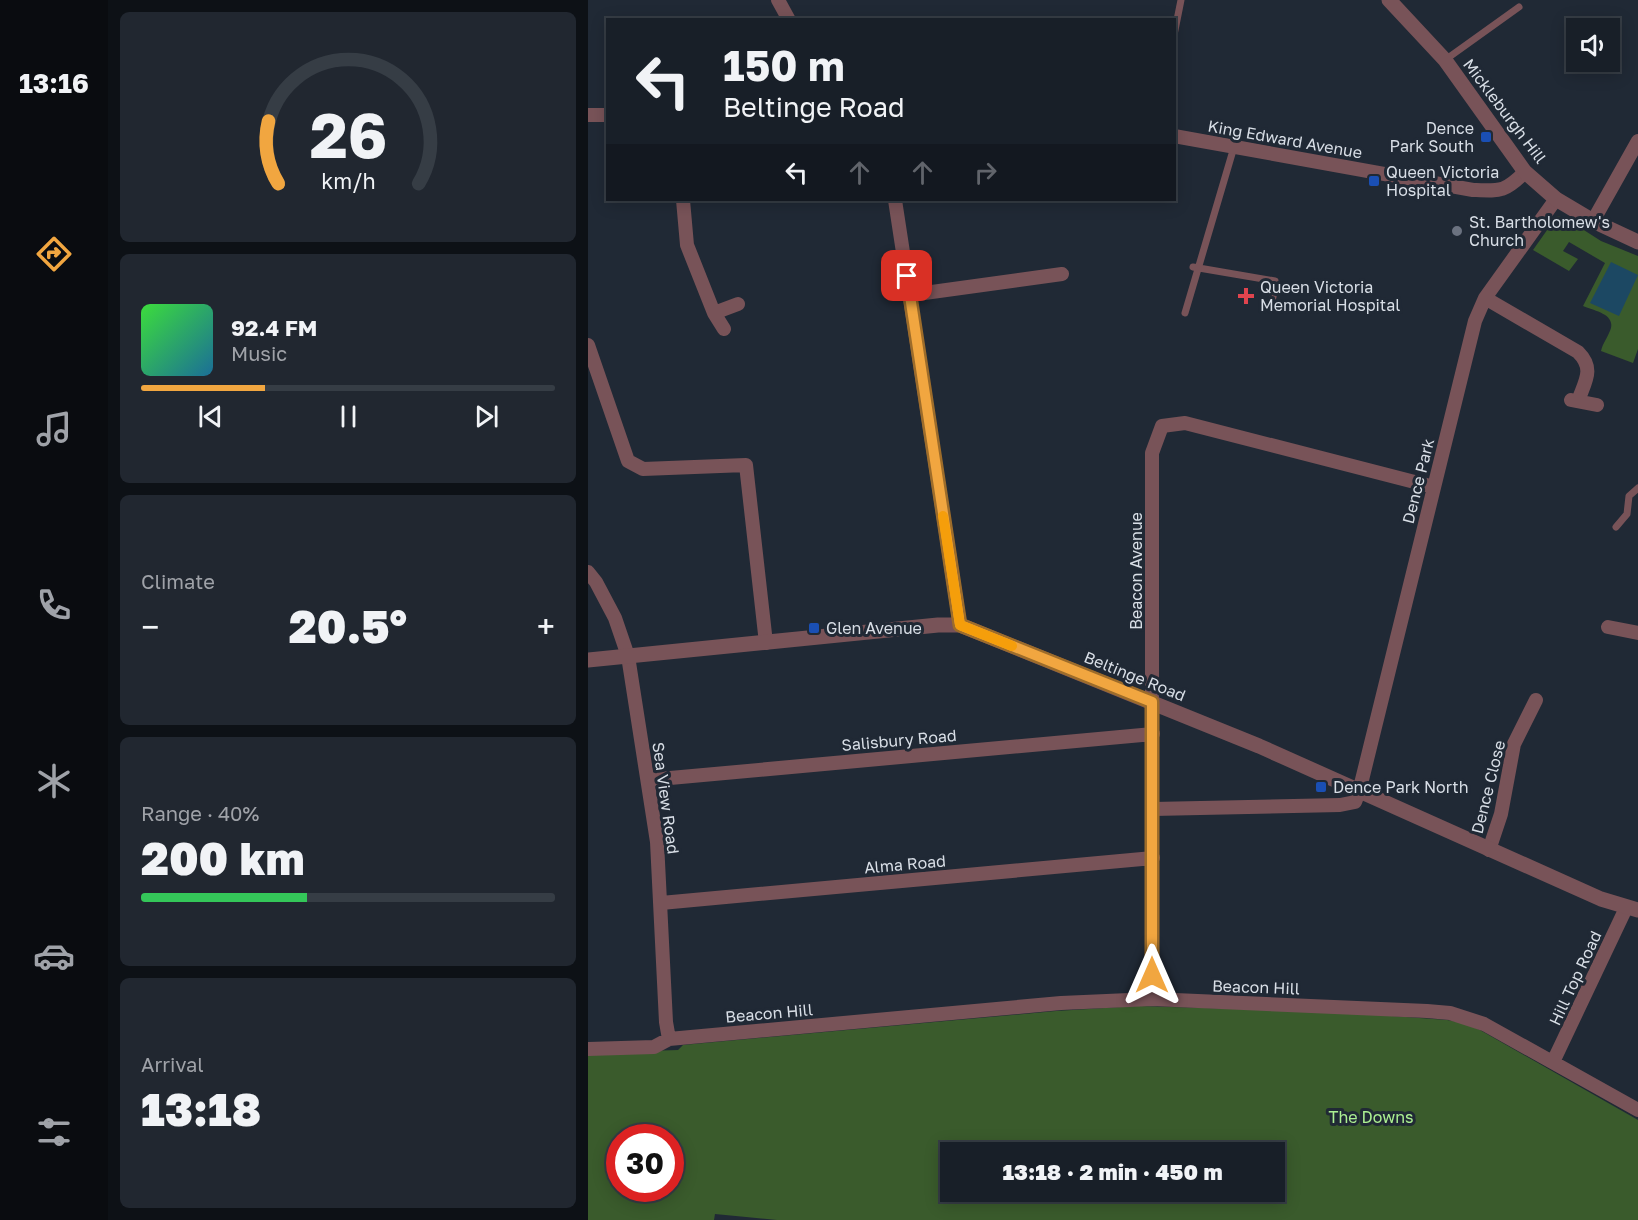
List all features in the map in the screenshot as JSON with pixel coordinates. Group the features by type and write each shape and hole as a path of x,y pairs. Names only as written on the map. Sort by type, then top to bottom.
{"street":[{"path":"778,0 788,18"},
{"name":"Mickleburgh Hill","path":"1389,0 1445,60 1525,172 1556,199 1593,221 1638,242"},
{"path":"588,115 606,115"},
{"name":"King Edward Avenue","path":"1176,136 1473,190 1496,191 1510,187 1525,172"},
{"path":"1593,221 1638,141"},
{"name":"Dence Park","path":"1359,792 1475,321 1485,298 1556,199"},
{"path":"683,201 687,245 714,313 724,329"},
{"path":"895,201 960,625"},
{"path":"910,295 1062,274"},
{"path":"1038,277 1041,292"},
{"path":"1485,298 1578,352 1588,366 1587,376 1573,400 1597,405"},
{"path":"714,313 738,304"},
{"path":"588,345 628,461 643,470 746,465 766,643"},
{"name":"Beacon Avenue","path":"1152,999 1152,453 1162,426 1185,423 1434,487"},
{"name":"Sea View Road","path":"588,572 596,582 615,618 628,656 657,842 666,1022 669,1039"},
{"name":"Beltinge Road","path":"588,660 960,625 1259,746 1489,850 1632,909"},
{"path":"1608,627 1638,633"},
{"name":"Dence Close","path":"1489,850 1501,813 1514,744 1536,700"},
{"name":"Salisbury Road","path":"648,780 1153,734"},
{"path":"1153,809 1340,805 1355,802 1359,792"},
{"name":"Alma Road","path":"661,903 1153,858"},
{"name":"Hill Top Road","path":"1553,1062 1632,909"},
{"name":"Beacon Hill","path":"588,1049 654,1047 669,1039 1061,1003 1152,999 1450,1013 1484,1024 1638,1110"}],"lane":[{"path":"1176,25 1181,0"},
{"path":"1445,60 1519,7"},
{"path":"1185,313 1196,267 1234,147"},
{"path":"1196,267 1275,281 1273,297"},
{"path":"1616,527 1627,514 1629,496 1636,489"}],"green space":[{"path":"1557,216 1565,218 1601,241 1638,256 1638,349 1633,363 1601,351 1611,327 1611,321 1604,314 1583,306 1605,263 1569,242 1563,251 1578,259 1569,271 1533,250"},
{"name":"The Downs","path":"1138,1006 1337,1012 1447,1020 1480,1030 1638,1120 1638,1220 777,1220 715,1214 714,1220 588,1220 588,1053 678,1050 683,1045 1056,1011"}],"water":[{"path":"1611,262 1638,275 1619,316 1590,303"}],"slow traffic":[{"path":"943,516 960,625 1012,646"}],"place":[{"name":"Dence Park South","path":"1486,137"},
{"name":"Queen Victoria Hospital","path":"1374,181"},
{"name":"St. Bartholomew's Church","path":"1457,231"},
{"name":"Queen Victoria Memorial Hospital","path":"1246,296"},
{"name":"Glen Avenue","path":"814,628"},
{"name":"Dence Park North","path":"1321,787"}],"route":[{"path":"907,276 960,625 1152,702 1152,975"}]}
